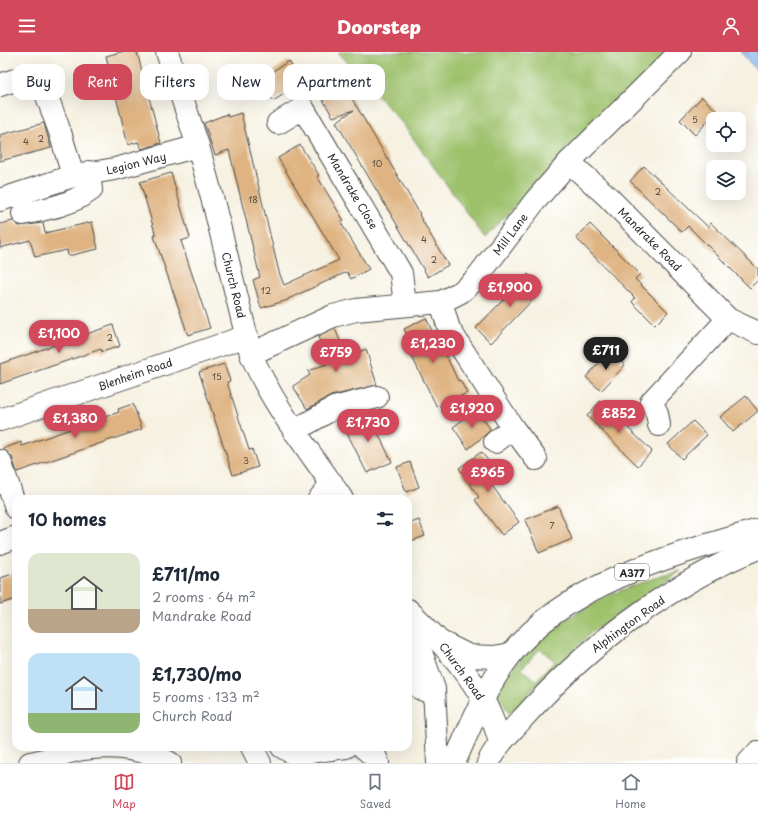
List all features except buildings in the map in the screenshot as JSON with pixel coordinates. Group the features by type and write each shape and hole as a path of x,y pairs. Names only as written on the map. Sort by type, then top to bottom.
{"main road":[{"name":"Church Road","path":"167,52 198,146 249,345 260,376 331,494"},
{"name":"Mill Lane","path":"249,345 333,316 356,310 405,304 441,302 461,292 475,280 535,201 569,162 680,52"},
{"path":"0,85 24,77 37,82 45,91 60,132 81,174 91,190 80,199 53,208 23,214"},
{"name":"Mandrake Close","path":"278,123 303,108 401,273 405,304"},
{"name":"Legion Way","path":"0,200 81,174 115,169 198,146"},
{"name":"Mandrake Road","path":"569,162 617,206 728,319 758,333"},
{"path":"441,302 449,329 513,428 536,459"},
{"path":"659,425 657,414 642,399 728,319"},
{"name":"Blenheim Road","path":"0,420 249,345"},
{"path":"294,431 334,408 377,397"},
{"path":"495,442 513,428"},
{"path":"0,461 12,496"},
{"name":"A377","path":"454,763 483,698 511,654 538,626 567,605 607,581 689,550 758,530"},
{"path":"0,543 12,538"},
{"name":"Alphington Road","path":"488,763 500,743 559,679 605,638 700,576 758,548"},
{"name":"Church Road","path":"412,614 442,643 483,698 500,743"},
{"name":"Church Road","path":"412,626 430,676 434,694 438,763"},
{"path":"442,643 469,656 511,654"},
{"path":"412,664 421,689 434,694"},
{"path":"30,763 49,760 76,751"},
{"path":"131,751 147,753 170,759"},
{"path":"254,751 260,763"},
{"path":"289,751 294,754 316,751"},
{"path":"368,751 376,758 378,763"},
{"path":"748,763 758,752"}],"green space":[{"path":"338,52 668,52 575,142 485,238 402,123 381,100 385,100 385,64 349,64"},
{"path":"681,571 592,632 538,683 510,715 496,691 531,647 553,629 586,607 642,582","holes":["540,649 555,661 536,680 521,669"]}],"water":[{"path":"741,52 758,52 758,72"}]}
